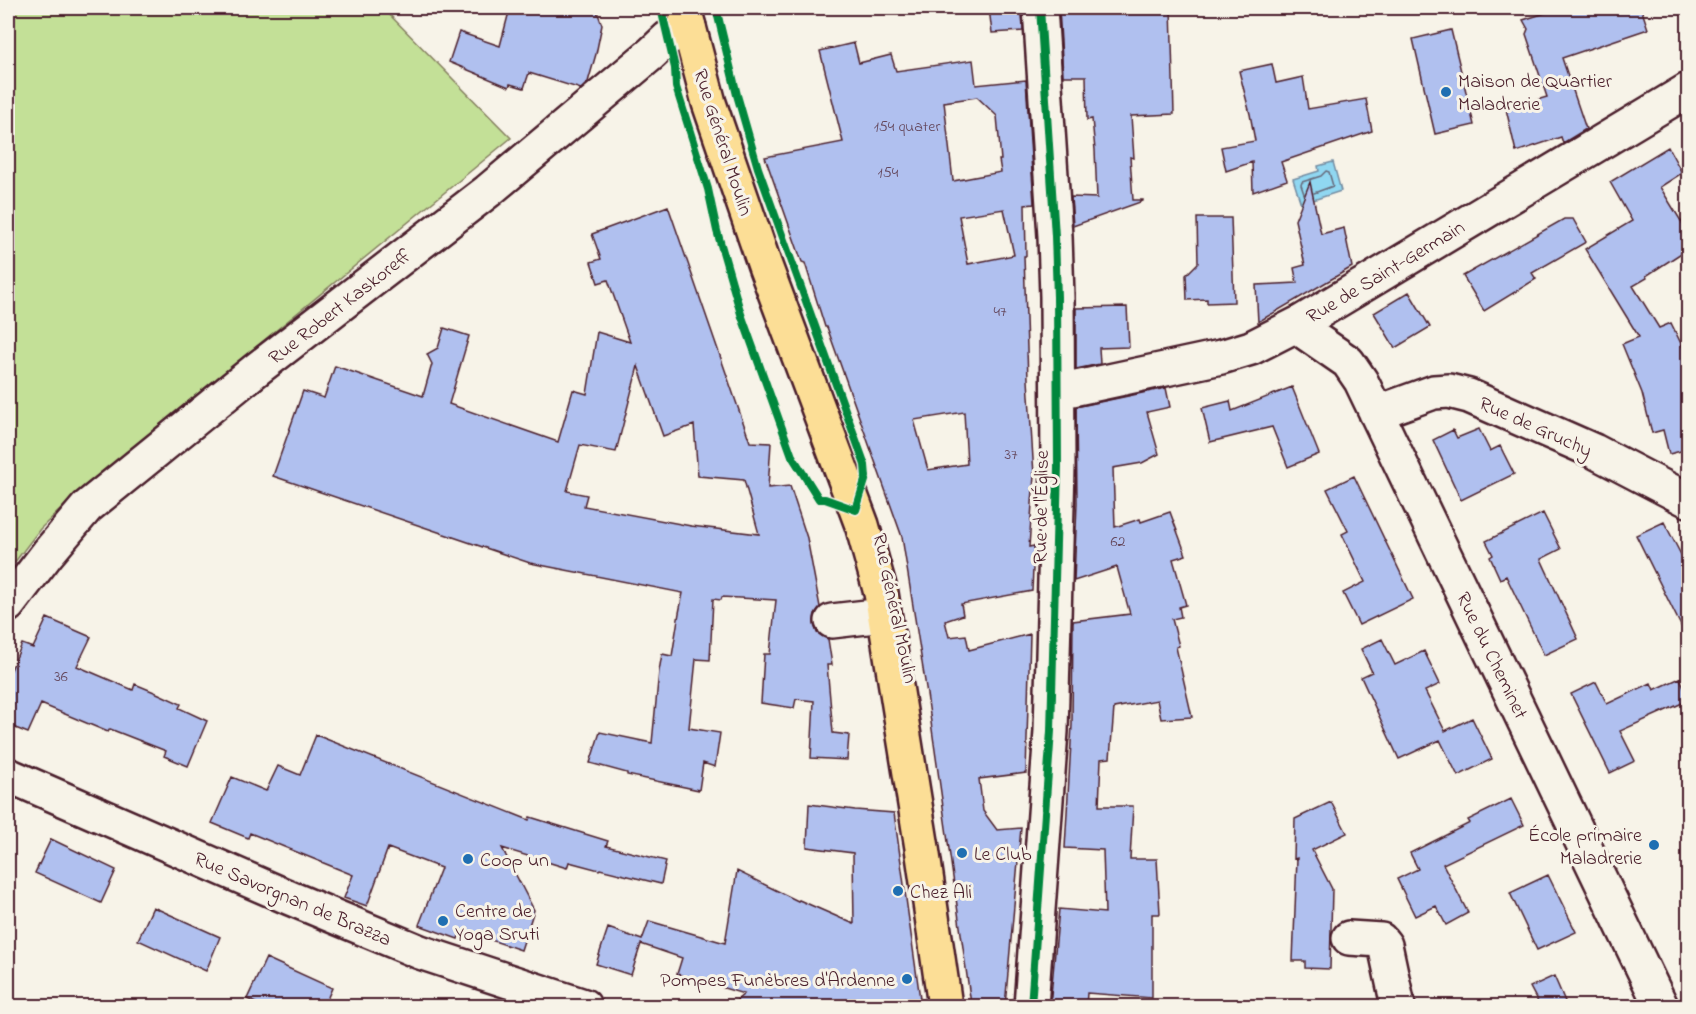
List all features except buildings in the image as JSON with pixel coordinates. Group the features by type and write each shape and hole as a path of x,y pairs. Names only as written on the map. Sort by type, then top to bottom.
{"main road":[{"name":"Rue Général Moulin","path":"686,17 709,103 765,266 862,525 881,593 945,1006"}],"street":[{"name":"Rue de l'Église","path":"1031,1006 1051,731 1058,466 1055,236 1040,8"},
{"name":"Rue Robert Kaskoreff","path":"8,605 87,507 257,369 488,191 651,54 686,17"},
{"name":"Rue de Saint-Germain","path":"1058,392 1221,357 1251,348 1300,323 1689,90"},
{"name":"Rue du Cheminet","path":"1300,323 1306,333 1348,362 1360,381 1661,1006"},
{"name":"Rue de Gruchy","path":"1376,413 1434,392 1449,391 1469,396 1594,451 1689,500"},
{"path":"832,621 884,615"},
{"name":"Rue Savorgnan de Brazza","path":"8,775 420,952 584,1006"},
{"path":"1349,938 1381,940 1385,945 1398,1006"}],"green space":[{"path":"8,8 383,8 511,138 80,491 40,529 8,571"}],"water":[{"path":"1333,162 1341,191 1301,204 1293,179 1319,171 1318,166"}],"cycle path":[{"path":"661,8 675,68 676,87 708,189 717,231 741,314 792,456 819,499 856,510 866,477 865,465 758,168 716,8"},
{"path":"1031,1006 1051,731 1058,467 1055,236 1040,8"}],"place":[{"name":"Maison de Quartier Maladrerie","path":"1446,92"},
{"name":"École primaire Maladrerie","path":"1654,845"},
{"name":"Le Club","path":"962,853"},
{"name":"Coop un","path":"468,859"},
{"name":"Chez Ali","path":"898,891"},
{"name":"Centre de Yoga Sruti","path":"443,921"},
{"name":"Pompes Funèbres d'Ardenne","path":"907,979"}]}
